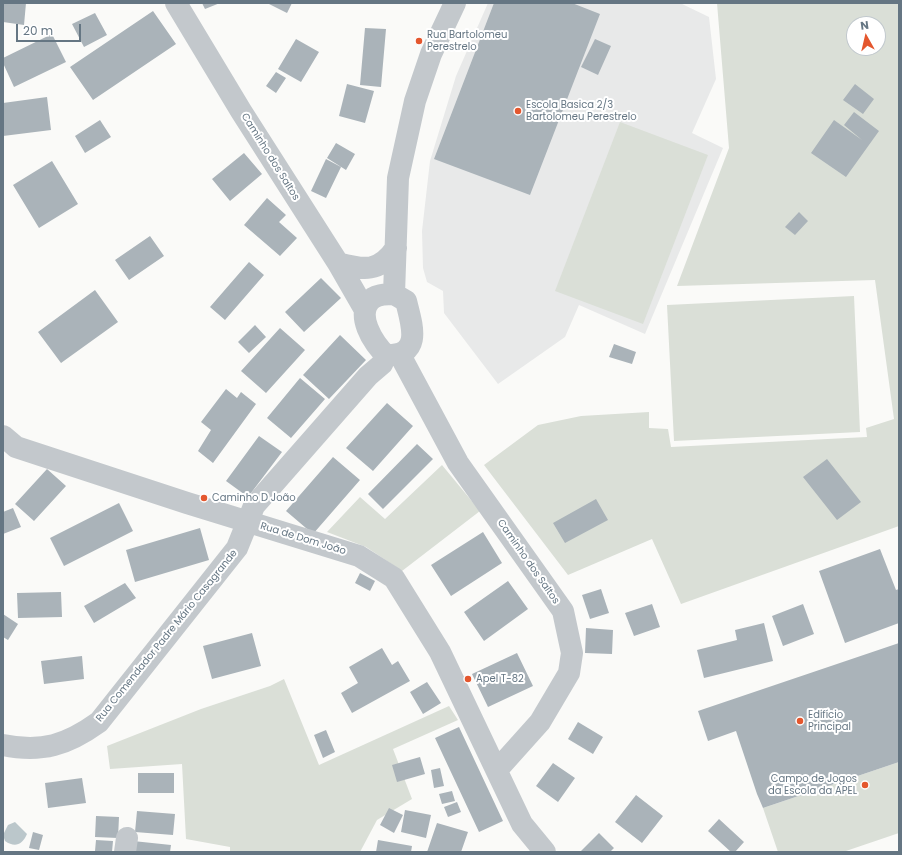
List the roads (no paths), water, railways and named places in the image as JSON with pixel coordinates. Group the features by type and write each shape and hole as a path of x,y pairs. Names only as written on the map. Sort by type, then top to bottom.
{"street":[{"name":"Caminho dos Saltos","path":"176,3 241,110 338,263 365,310"},
{"path":"394,294 398,178 415,101 431,54 456,3"},
{"path":"338,263 359,269 374,268 384,262 396,248"},
{"path":"394,294 406,300 413,335 408,348 393,355 380,350 371,336 366,320 365,310 373,298 394,294"},
{"name":"Caminho dos Saltos","path":"393,355 412,379 458,464 563,611 572,653 569,673 540,722 497,770"},
{"name":"Rua Comendador Padre Mário Casagrande","path":"3,745 46,748 70,741 99,722 201,596 237,548 254,506 368,376 393,355"},
{"name":"Rua de Dom João","path":"3,436 16,447 187,503 359,556 394,578 440,652 522,824 545,852"}],"place":[{"name":"Rua Bartolomeu Perestrelo","path":"419,41"},
{"name":"Escola Basica 2/3 Bartolomeu Perestrelo","path":"518,111"},
{"name":"Caminho D João","path":"204,498"},
{"name":"Apel T-82","path":"468,679"},
{"name":"Edifício Principal","path":"800,721"},
{"name":"Campo de Jogos da Escola da APEL","path":"865,785"}]}
